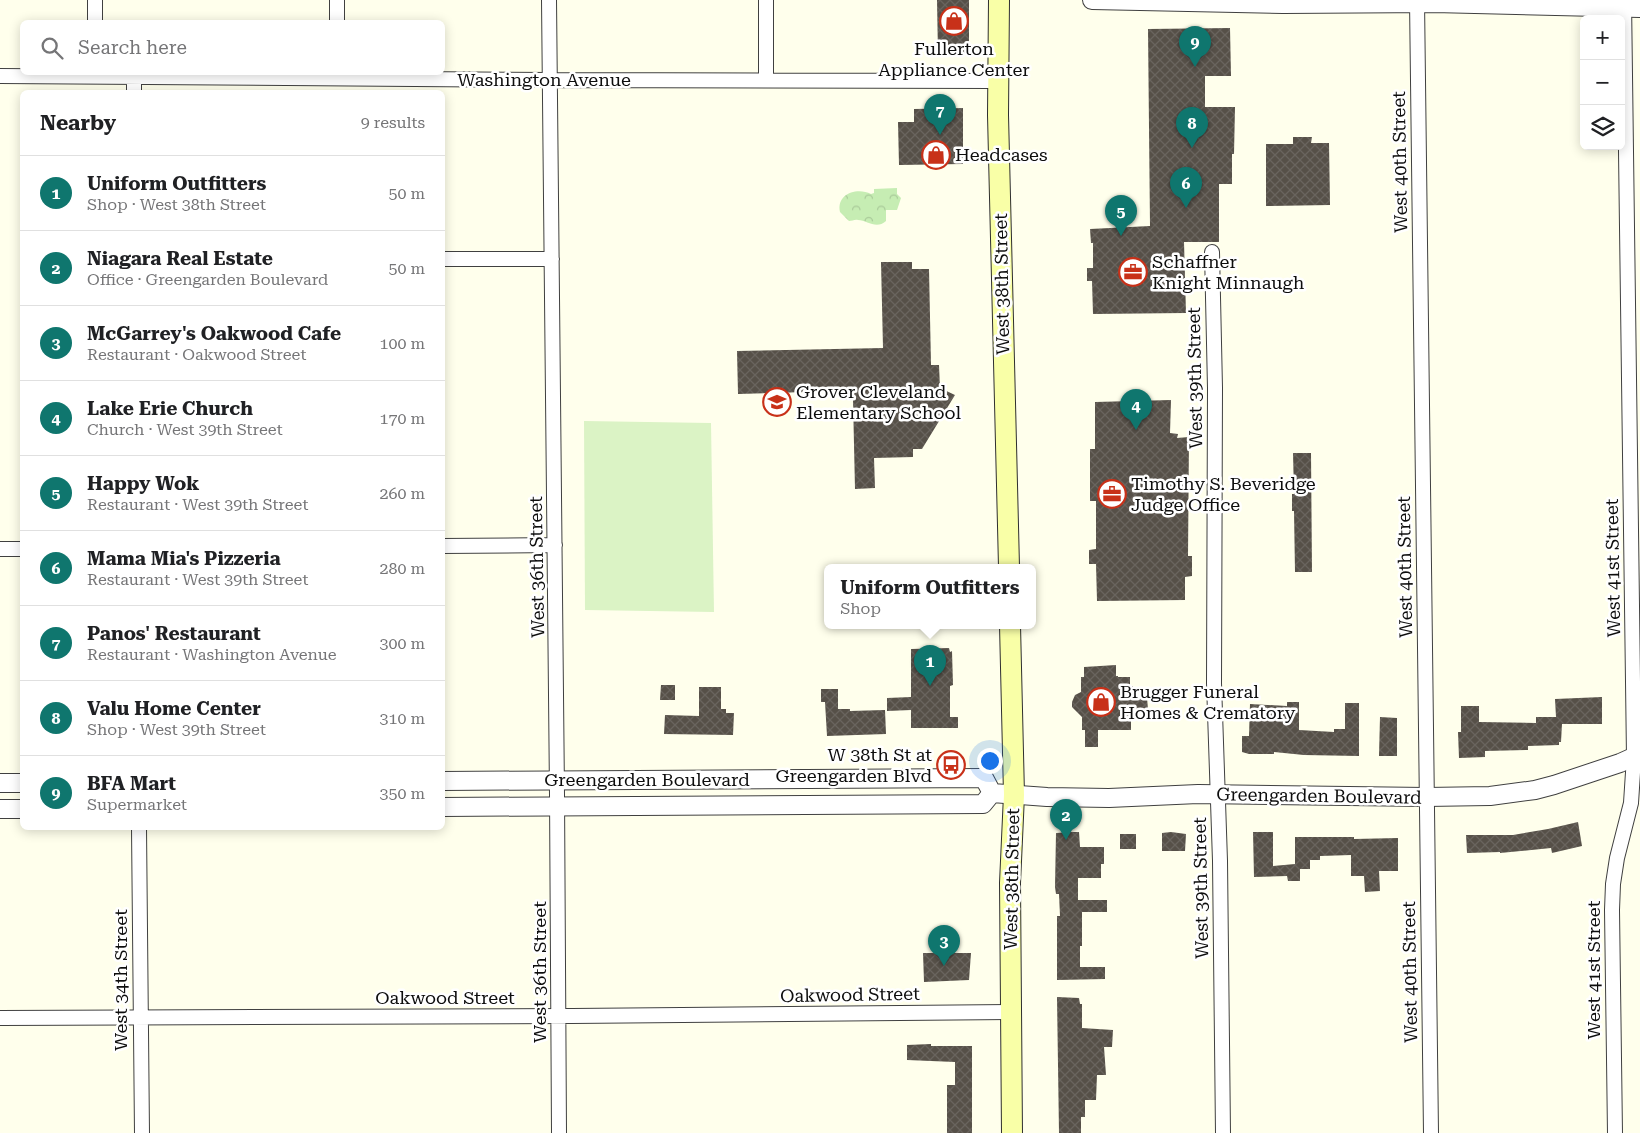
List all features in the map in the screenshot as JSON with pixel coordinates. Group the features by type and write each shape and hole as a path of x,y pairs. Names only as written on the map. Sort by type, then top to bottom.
{"main road":[{"name":"West 38th Street","path":"999,0 998,81 1009,564"},
{"name":"West 38th Street","path":"1010,629 1014,795 1010,883 1012,1133"}],"street":[{"path":"95,0 95,20"},
{"path":"337,0 337,20"},
{"name":"West 36th Street","path":"549,0 558,807 559,1133"},
{"path":"766,0 766,80"},
{"path":"1092,0 1417,2 1630,6"},
{"name":"West 40th Street","path":"1417,2 1431,1133"},
{"name":"West 41st Street","path":"1615,1133 1613,884 1617,858 1631,803 1637,756 1630,6"},
{"name":"Washington Avenue","path":"0,76 337,75 550,80 998,81"},
{"path":"134,77 134,90"},
{"name":"West 39th Street","path":"1212,252 1215,388 1214,683 1218,794 1223,1133"},
{"path":"445,259 552,259"},
{"path":"445,546 555,545"},
{"path":"0,549 20,549"},
{"name":"Greengarden Boulevard","path":"992,793 1109,798 1218,794 1426,798 1490,796 1535,790 1584,776 1637,756"},
{"name":"Greengarden Boulevard","path":"445,781 984,778 992,793"},
{"path":"0,783 20,783"},
{"name":"Greengarden Boulevard","path":"445,807 983,804 992,793"},
{"path":"0,809 20,808"},
{"name":"West 34th Street","path":"139,830 142,1133"},
{"name":"Oakwood Street","path":"0,1018 1010,1012"}],"green space":[{"path":"897,188 897,194 901,198 897,210 886,210 886,221 882,224 875,225 861,220 849,221 840,212 841,201 849,194 860,191 871,194 874,193 874,189"},
{"path":"584,421 711,423 714,612 585,610"}],"building":[{"path":"937,0 969,0 969,55 938,55"},
{"path":"1230,28 1231,76 1205,76 1205,107 1235,107 1232,184 1219,184 1219,242 1184,242 1186,313 1093,314 1092,281 1087,281 1087,268 1093,268 1093,243 1091,243 1090,229 1150,226 1148,29"},
{"path":"963,108 963,164 899,165 898,122 914,122 914,109"},
{"path":"1293,137 1312,137 1311,143 1329,143 1330,205 1266,206 1266,144 1293,144"},
{"path":"881,262 912,262 912,269 929,269 931,365 939,365 940,388 955,395 922,449 913,449 913,457 874,458 875,488 855,489 853,400 843,400 843,391 738,394 737,351 883,348"},
{"path":"1171,400 1170,433 1178,434 1177,438 1189,437 1188,556 1192,556 1192,576 1185,577 1185,600 1097,601 1096,564 1089,564 1089,550 1096,549 1096,501 1090,501 1090,449 1095,449 1095,402"},
{"path":"1293,453 1311,453 1312,572 1295,572 1294,511 1292,511 1292,494 1294,494"},
{"path":"949,648 950,652 952,651 953,685 950,686 950,717 958,717 958,728 911,728 911,710 887,711 887,698 911,697 911,649"},
{"path":"1116,665 1116,676 1130,677 1130,686 1133,686 1133,697 1147,697 1148,710 1131,710 1131,730 1098,730 1098,747 1085,747 1085,730 1082,730 1082,717 1072,707 1075,695 1081,692 1081,677 1084,677 1084,667"},
{"path":"661,685 675,685 675,700 660,700"},
{"path":"699,687 721,687 721,709 726,709 726,713 734,713 733,735 664,734 665,715 699,716"},
{"path":"821,689 838,689 838,709 850,709 850,711 885,710 886,734 827,736 825,702 821,702"},
{"path":"1602,697 1602,724 1562,724 1561,742 1559,742 1559,745 1528,746 1528,750 1485,751 1485,757 1459,758 1458,732 1461,732 1461,706 1479,706 1479,722 1536,723 1536,717 1556,717 1555,699"},
{"path":"1287,702 1299,702 1299,730 1334,732 1334,729 1345,729 1345,703 1359,703 1359,756 1304,755 1274,752 1274,754 1249,754 1242,752 1242,736 1249,736 1250,704 1287,706"},
{"path":"1380,717 1397,718 1397,756 1379,756"},
{"path":"1578,822 1582,846 1552,853 1551,848 1500,853 1467,853 1466,835 1513,835"},
{"path":"1079,832 1080,847 1104,847 1104,864 1101,864 1101,878 1078,878 1078,900 1107,900 1107,912 1082,912 1080,967 1105,967 1105,979 1057,980 1057,916 1060,916 1059,894 1056,894 1055,887 1056,833"},
{"path":"1253,832 1273,832 1273,866 1295,864 1295,837 1398,838 1398,871 1379,871 1380,891 1365,892 1364,876 1351,876 1351,855 1320,856 1320,860 1310,860 1310,869 1300,869 1300,881 1288,881 1287,876 1254,877"},
{"path":"1162,833 1186,834 1185,851 1162,851"},
{"path":"1120,834 1136,834 1136,849 1120,849"},
{"path":"923,953 971,953 969,980 924,982"},
{"path":"1057,997 1079,998 1080,1004 1082,1004 1082,1028 1113,1030 1112,1047 1104,1047 1106,1075 1097,1075 1096,1100 1085,1100 1085,1117 1081,1117 1081,1133 1059,1133"},
{"path":"931,1044 931,1046 972,1046 972,1133 947,1133 947,1085 955,1085 955,1062 907,1060 907,1045"}],"place":[{"name":"Fullerton Appliance Center","path":"954,21"},
{"name":"BFA Mart","path":"1195,67"},
{"name":"Panos' Restaurant","path":"940,135"},
{"name":"Valu Home Center","path":"1192,148"},
{"name":"Headcases","path":"936,155"},
{"name":"Mama Mia's Pizzeria","path":"1186,208"},
{"name":"Happy Wok","path":"1121,236"},
{"name":"Schaffner Knight Minnaugh","path":"1133,272"},
{"name":"Grover Cleveland Elementary School","path":"777,402"},
{"name":"Lake Erie Church","path":"1136,430"},
{"name":"Timothy S. Beveridge Judge Office","path":"1112,494"},
{"name":"Uniform Outfitters","path":"930,686"},
{"name":"Brugger Funeral Homes & Crematory","path":"1101,702"},
{"name":"W 38th St at Greengarden Blvd","path":"951,765"},
{"name":"Niagara Real Estate","path":"1066,840"},
{"name":"McGarrey's Oakwood Cafe","path":"944,966"}]}
